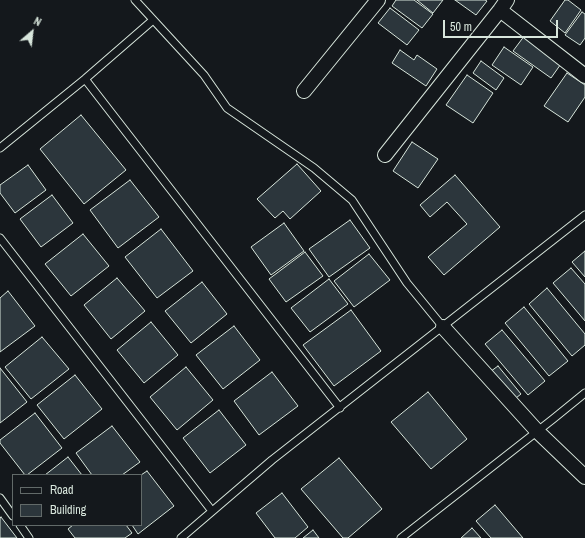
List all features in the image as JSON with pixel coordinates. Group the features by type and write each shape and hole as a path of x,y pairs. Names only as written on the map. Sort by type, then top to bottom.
{"street":[{"path":"304,91 378,0"},
{"path":"385,155 503,5 585,76"},
{"path":"443,327 537,431 585,477"}],"lane":[{"path":"135,0 204,75 227,108 314,168 352,200 407,284 443,327"},
{"path":"0,148 85,79 153,20"},
{"path":"85,79 340,408"},
{"path":"181,538 272,460 585,215"},
{"path":"0,238 212,511"},
{"path":"401,538 585,392"},
{"path":"0,498 12,515"},
{"path":"21,526 29,538"}],"building":[{"path":"396,0 414,0 433,14 422,28 392,6"},
{"path":"417,0 443,0 433,13"},
{"path":"455,0 485,0 487,1 476,15"},
{"path":"565,0 568,0 581,10 565,33 550,21"},
{"path":"390,8 419,30 407,45 378,23"},
{"path":"582,12 585,14 585,38 580,45 565,35"},
{"path":"525,35 563,61 551,78 513,51"},
{"path":"504,47 533,67 521,85 492,65"},
{"path":"400,50 414,60 417,55 437,69 426,86 392,63"},
{"path":"481,61 504,78 496,90 473,73"},
{"path":"567,73 585,85 585,97 568,122 544,106"},
{"path":"467,75 493,93 473,123 446,105"},
{"path":"81,115 126,170 84,204 40,149"},
{"path":"412,142 438,159 418,188 393,171"},
{"path":"297,164 321,191 290,219 283,211 275,218 257,199"},
{"path":"28,165 46,190 15,213 0,193 0,185"},
{"path":"455,175 500,227 444,275 428,257 467,224 447,202 430,217 420,205"},
{"path":"130,180 159,217 118,248 90,210"},
{"path":"52,195 73,223 41,247 20,219"},
{"path":"350,220 370,248 329,277 309,249"},
{"path":"284,223 304,251 271,275 251,247"},
{"path":"161,229 193,271 157,298 125,257"},
{"path":"83,234 109,266 71,296 45,264"},
{"path":"585,251 585,277 572,262"},
{"path":"305,252 323,276 286,302 269,279"},
{"path":"369,254 390,280 354,307 334,281"},
{"path":"571,268 585,284 585,321 553,283"},
{"path":"117,278 145,311 111,339 84,305"},
{"path":"329,279 348,304 310,332 291,308"},
{"path":"202,282 227,314 191,343 165,311"},
{"path":"547,288 585,334 585,345 572,356 529,304"},
{"path":"8,291 35,326 0,352 0,298"},
{"path":"524,307 568,361 549,376 505,323"},
{"path":"351,310 381,351 334,386 303,345"},
{"path":"151,322 178,355 144,383 117,350"},
{"path":"234,326 260,360 223,389 196,355"},
{"path":"502,330 545,381 528,395 485,344"},
{"path":"42,337 69,369 31,399 5,367"},
{"path":"498,366 521,394 506,406 483,377"},
{"path":"186,367 213,400 177,430 150,397"},
{"path":"0,368 27,402 0,423"},
{"path":"272,372 298,406 259,435 234,401"},
{"path":"75,375 102,409 64,439 37,405"},
{"path":"428,392 467,439 431,469 391,422"},
{"path":"219,410 246,445 210,473 183,438"},
{"path":"35,413 62,448 28,474 24,474 0,443 0,440"},
{"path":"112,426 140,462 123,474 91,474 76,453"},
{"path":"68,457 81,474 46,474"},
{"path":"339,458 382,509 348,538 343,538 301,489"},
{"path":"147,471 174,506 138,534 133,526 142,526 142,474"},
{"path":"282,493 308,527 295,538 275,538 256,513"},
{"path":"495,505 523,538 491,538 476,521"},
{"path":"1,517 17,538 0,538"},
{"path":"72,526 127,526 132,533 125,538 75,538 68,529"},
{"path":"472,528 481,538 461,538"},
{"path":"313,530 319,538 303,538"}]}
